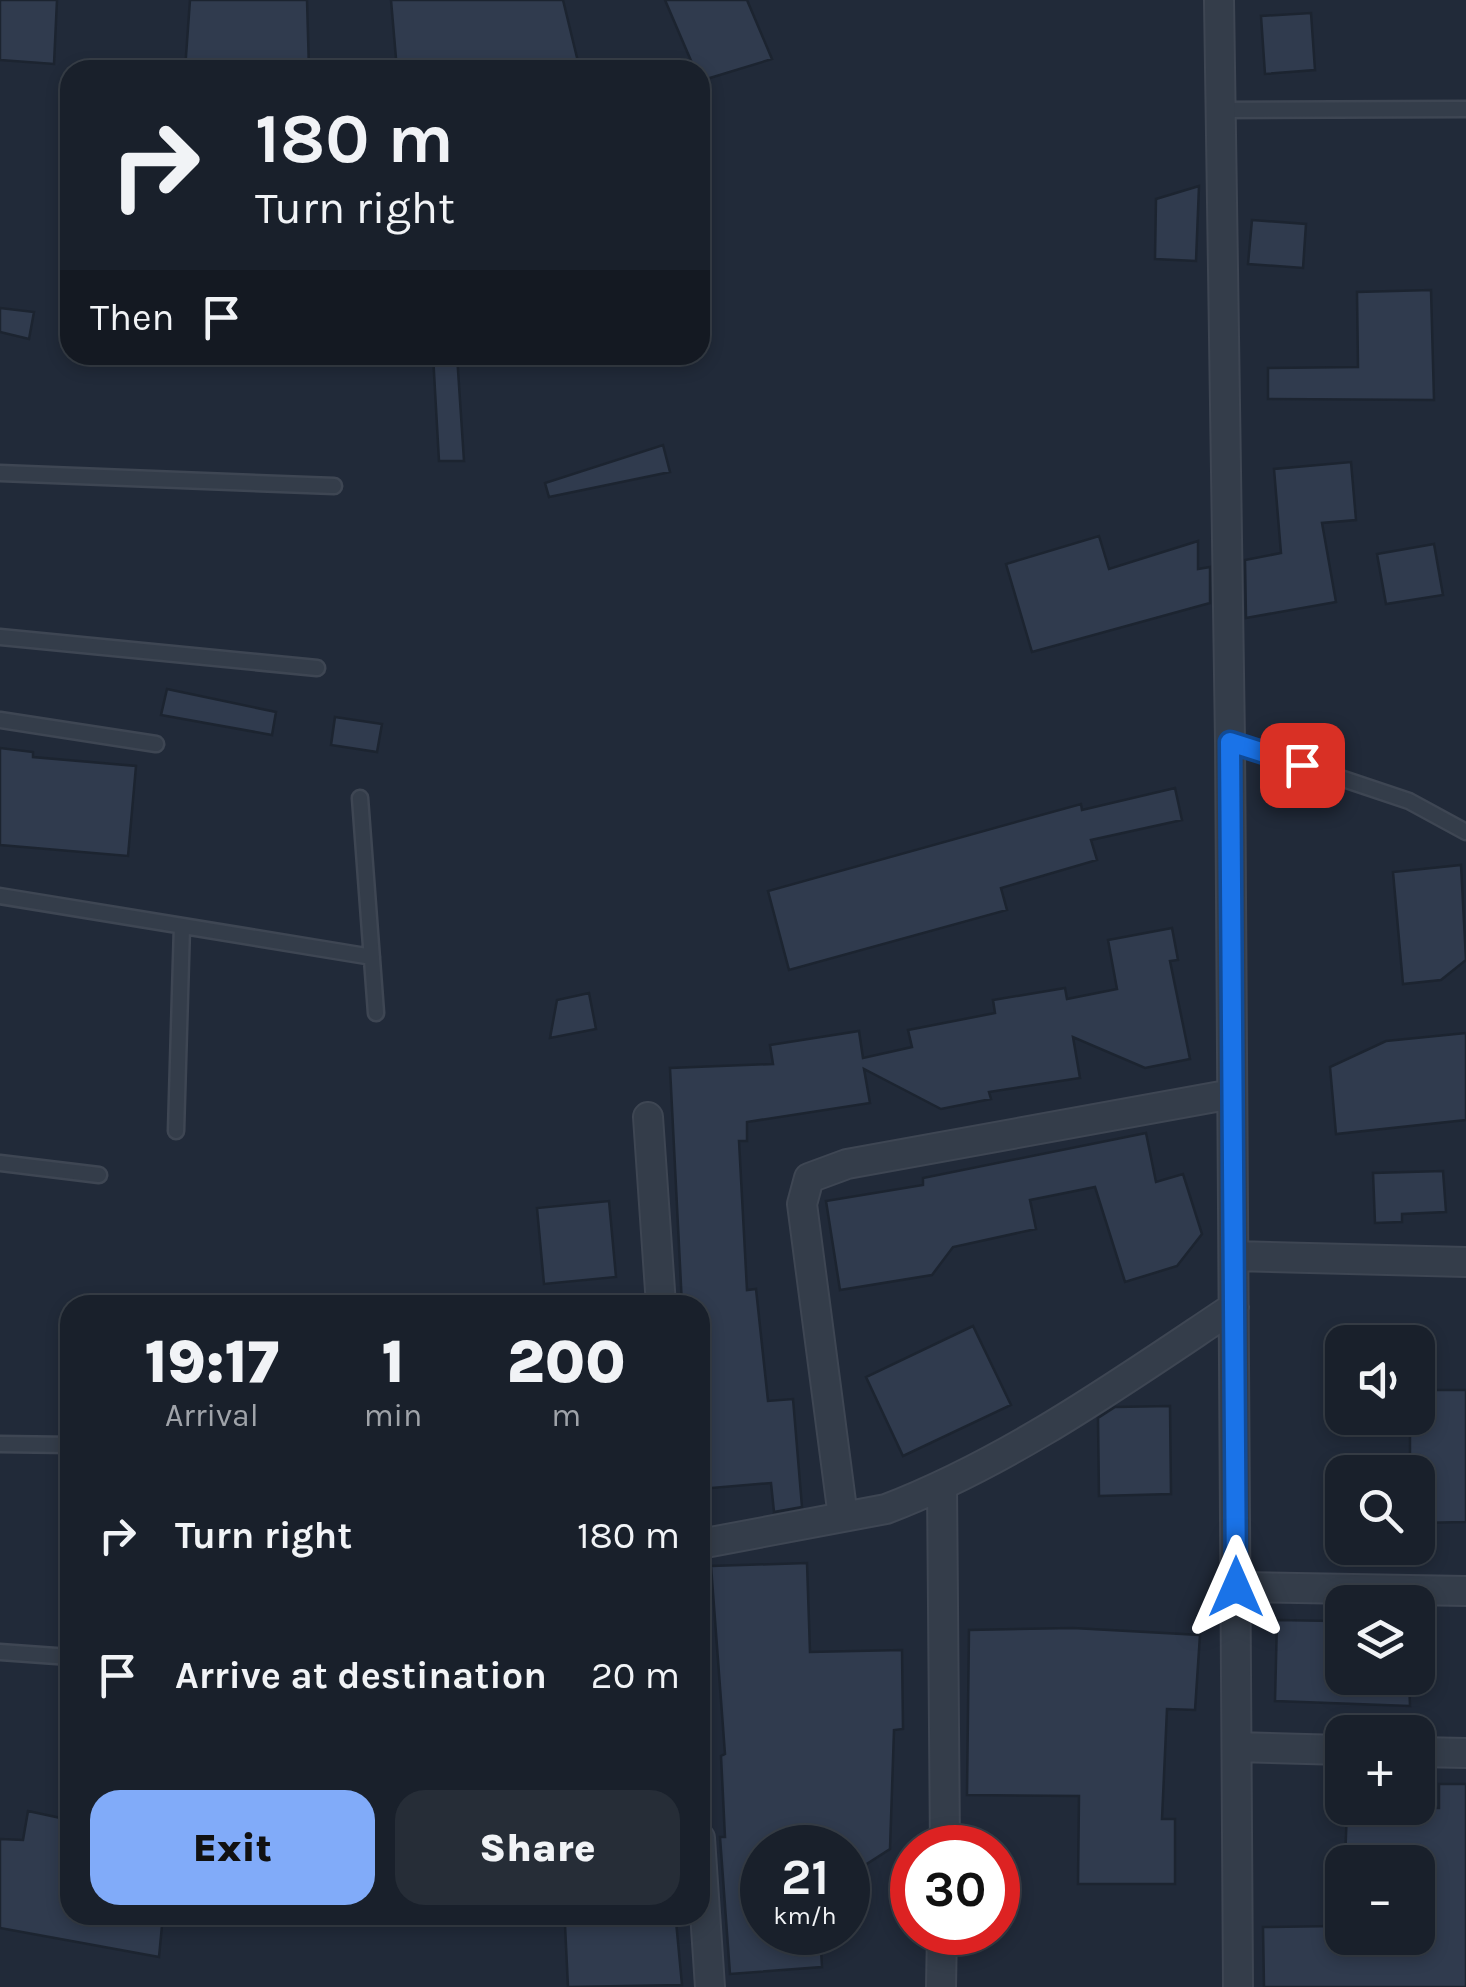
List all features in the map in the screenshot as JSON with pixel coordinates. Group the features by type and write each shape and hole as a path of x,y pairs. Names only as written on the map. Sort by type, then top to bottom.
{"street":[{"path":"1219,0 1230,742 1238,1987"},
{"path":"843,1518 802,1204 810,1178 847,1164 1232,1094"},
{"path":"648,1117 660,1295"},
{"path":"1234,1256 1466,1262"},
{"path":"710,1542 886,1509 942,1486 1072,1415 1234,1307"},
{"path":"942,1486 944,1825"},
{"path":"1236,1587 1466,1591"},
{"path":"1237,1747 1325,1750"},
{"path":"1435,1753 1466,1754"},
{"path":"706,1925 710,1987"},
{"path":"940,1987 941,1955"}],"lane":[{"path":"1220,110 1466,108"},
{"path":"0,473 334,486"},
{"path":"0,638 316,668"},
{"path":"0,720 156,744"},
{"path":"1230,742 1409,801 1466,832"},
{"path":"360,798 376,1013"},
{"path":"0,896 372,958"},
{"path":"176,1131 182,926"},
{"path":"0,1163 99,1175"},
{"path":"0,1444 60,1444"},
{"path":"0,1652 60,1656"}],"building":[{"path":"0,0 57,0 54,64 0,60"},
{"path":"190,0 307,0 309,60 186,60"},
{"path":"391,0 563,0 578,60 396,60"},
{"path":"665,0 747,0 772,59 710,78 710,60 691,60"},
{"path":"1311,13 1315,70 1265,74 1261,16"},
{"path":"1199,186 1196,261 1155,259 1156,199"},
{"path":"1252,220 1306,224 1303,268 1248,264"},
{"path":"1431,290 1434,400 1268,399 1268,368 1358,367 1357,292"},
{"path":"0,308 34,312 29,339 0,332"},
{"path":"434,365 458,365 464,461 439,461"},
{"path":"663,445 670,472 549,497 545,483"},
{"path":"1351,462 1356,520 1322,523 1336,602 1246,618 1245,560 1281,553 1274,469"},
{"path":"1099,536 1109,569 1198,541 1198,569 1210,567 1210,603 1032,652 1006,564"},
{"path":"1434,544 1443,595 1386,604 1377,554"},
{"path":"167,689 276,712 272,735 161,715"},
{"path":"335,717 382,724 377,752 331,745"},
{"path":"0,748 33,752 33,757 136,766 128,856 0,845"},
{"path":"1175,788 1182,820 1091,840 1097,860 1001,888 1007,910 789,970 768,891 1081,804 1082,810"},
{"path":"1461,865 1466,960 1441,980 1403,984 1393,872"},
{"path":"1172,928 1178,960 1170,961 1190,1059 1145,1068 1073,1037 1080,1078 989,1092 991,1099 941,1109 864,1069 870,1103 747,1122 747,1141 739,1141 747,1290 756,1289 768,1401 793,1399 802,1507 774,1512 771,1483 710,1488 710,1295 681,1295 670,1068 773,1064 770,1045 859,1031 863,1058 912,1047 908,1030 995,1013 993,1000 1065,988 1067,999 1117,989 1108,940"},
{"path":"589,993 596,1029 550,1038 557,1000"},
{"path":"1466,1033 1466,1120 1336,1134 1330,1067 1386,1041"},
{"path":"1146,1133 1156,1182 1183,1174 1202,1234 1177,1266 1125,1282 1095,1187 1030,1200 1036,1229 953,1247 932,1275 840,1290 826,1201 923,1185 923,1178"},
{"path":"1443,1171 1446,1212 1402,1214 1402,1222 1375,1223 1373,1173"},
{"path":"609,1201 616,1277 544,1284 537,1208"},
{"path":"973,1326 1011,1405 903,1456 866,1377"},
{"path":"1435,1390 1466,1390 1466,1522 1435,1523 1435,1455 1410,1455 1410,1435 1435,1435"},
{"path":"1170,1406 1171,1494 1099,1496 1098,1418 1115,1407"},
{"path":"807,1563 810,1652 902,1650 903,1729 894,1730 890,1849 870,1862 870,1825 740,1825 740,1955 821,1955 822,1967 730,1974 720,1837 725,1837 721,1756 725,1754 711,1566"},
{"path":"1277,1620 1325,1621 1325,1695 1410,1695 1410,1706 1275,1701"},
{"path":"1073,1628 1200,1635 1195,1710 1167,1709 1162,1819 1175,1819 1175,1884 1078,1884 1079,1796 967,1795 969,1630"},
{"path":"1439,1784 1466,1784 1466,1987 1264,1987 1263,1927 1325,1926 1325,1955 1435,1955 1435,1845 1346,1845 1346,1825 1435,1825 1435,1808 1439,1808"},
{"path":"28,1811 60,1818 60,1925 162,1925 159,1957 0,1928 0,1839 23,1840"},
{"path":"565,1925 676,1925 682,1985 568,1987"}],"route":[{"path":"1236,1587 1230,742 1302,765"}]}
